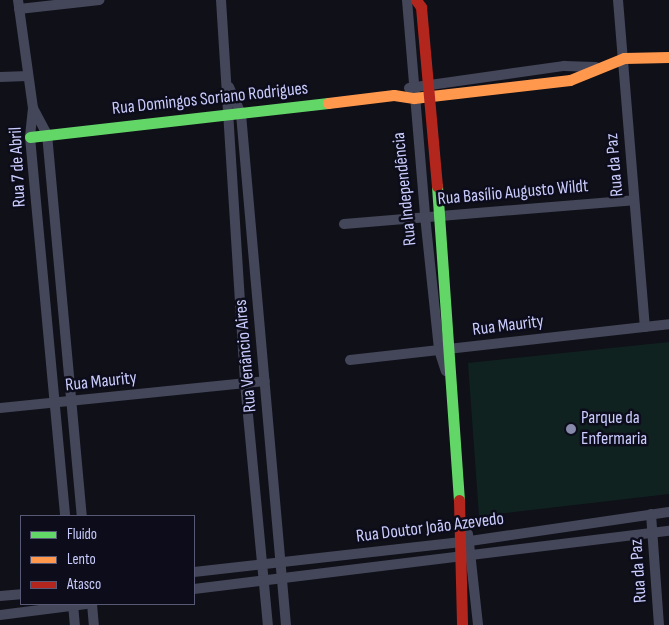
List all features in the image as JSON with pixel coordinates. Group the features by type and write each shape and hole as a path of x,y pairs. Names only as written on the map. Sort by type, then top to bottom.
{"street":[{"path":"33,108 19,4 99,0"},
{"name":"Rua Venâncio Aires","path":"221,0 229,86 226,116 246,383 268,625"},
{"name":"Rua Independência","path":"407,0 425,216 433,291 447,374 460,516 457,542 462,625"},
{"name":"Rua Independência","path":"416,0 421,7 430,83 445,290 444,350"},
{"name":"Rua da Paz","path":"618,0 645,327"},
{"name":"Rua Domingos Soriano Rodrigues","path":"30,137 226,116 394,95 414,98 570,80 596,67 624,58 669,57"},
{"name":"Rua Domingos Soriano Rodrigues","path":"394,95 413,85 564,66 596,67"},
{"path":"0,77 28,76"},
{"name":"Rua Venâncio Aires","path":"229,86 242,114 286,625"},
{"name":"Rua 7 de Abril","path":"33,108 47,134 82,514"},
{"name":"Rua 7 de Abril","path":"33,108 30,137 64,514"},
{"name":"Rua Basílio Augusto Wildt","path":"344,224 634,200"},
{"path":"43,288 60,286"},
{"path":"433,291 445,290"},
{"name":"Rua Maurity","path":"350,360 669,324"},
{"name":"Rua Maurity","path":"0,408 265,381"},
{"path":"64,514 82,514"},
{"name":"Rua da Paz","path":"651,514 659,625"},
{"name":"Rua Doutor João Azevedo","path":"195,572 470,541 651,514 669,516"},
{"name":"Rua Independência","path":"460,516 470,541 478,625"},
{"name":"Rua Doutor João Azevedo","path":"195,589 472,558 669,531"},
{"path":"399,548 401,565"},
{"path":"0,596 20,594"},
{"path":"0,615 73,605 75,625"},
{"path":"92,605 94,625"}],"green space":[{"name":"Parque da Enfermaria","path":"669,342 669,494 479,516 468,363"}],"traffic: fast":[{"path":"30,137 328,103"},
{"path":"437,186 459,500"}],"traffic: slow":[{"path":"328,103 394,95 414,98 570,80 624,58 669,57"}],"traffic: jam":[{"path":"416,0 421,7 437,186"},
{"path":"459,500 462,625"}],"place":[{"name":"Parque da Enfermaria","path":"571,429"}]}
